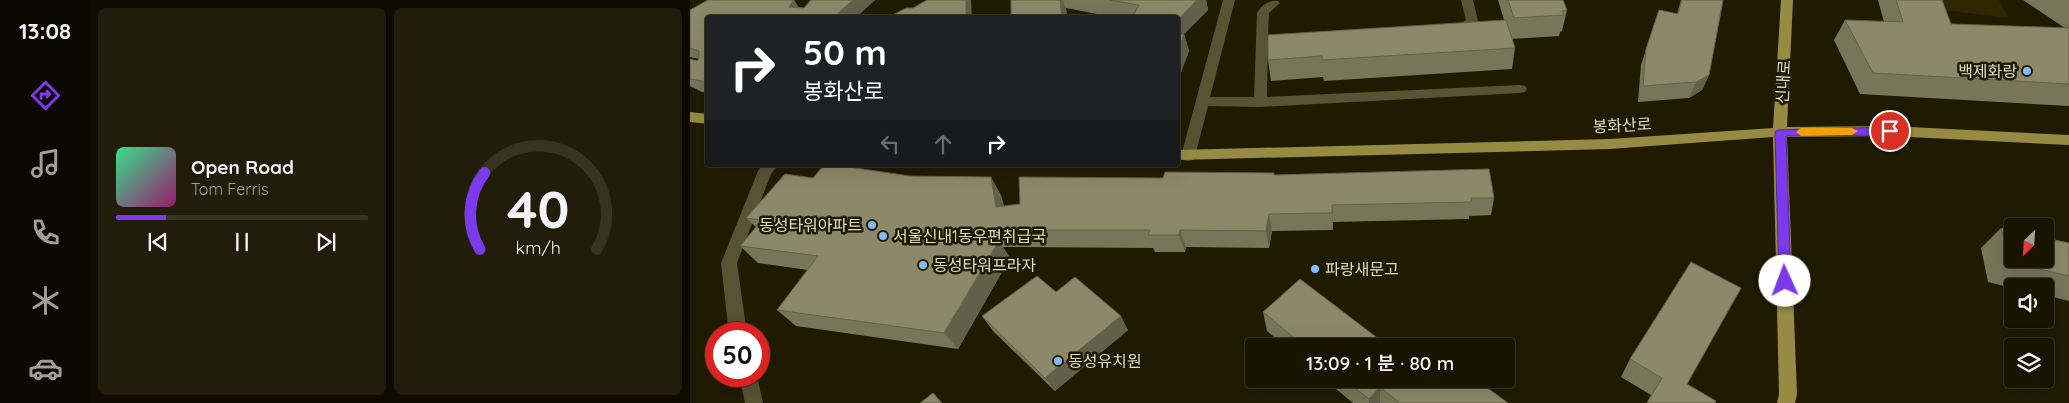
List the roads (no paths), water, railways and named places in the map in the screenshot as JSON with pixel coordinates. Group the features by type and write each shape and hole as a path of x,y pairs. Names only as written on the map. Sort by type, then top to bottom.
{"main road":[{"name":"신내로","path":"1786,403 1788,394 1780,132 1787,0"},
{"path":"690,117 705,119"},
{"name":"봉화산로","path":"1183,155 1610,144 1780,132 1890,131 2069,140"}],"street":[{"path":"1183,155 1202,101 1229,0"},
{"path":"1441,28 1461,27 1470,24 1472,21 1467,0"},
{"path":"1260,102 1263,14 1265,9 1274,3"},
{"path":"1262,40 1302,38"},
{"path":"1202,101 1260,102 1520,89"},
{"path":"736,322 729,263 765,171 769,167"},
{"path":"750,387 754,403"}],"place":[{"name":"백제화랑","path":"2027,71"},
{"name":"동성타워아파트","path":"872,225"},
{"name":"서울신내1동우편취급국","path":"883,236"},
{"name":"동성타워프라자","path":"923,265"},
{"name":"파랑새문고","path":"1315,269"},
{"name":"동성유치원","path":"1058,361"}]}
